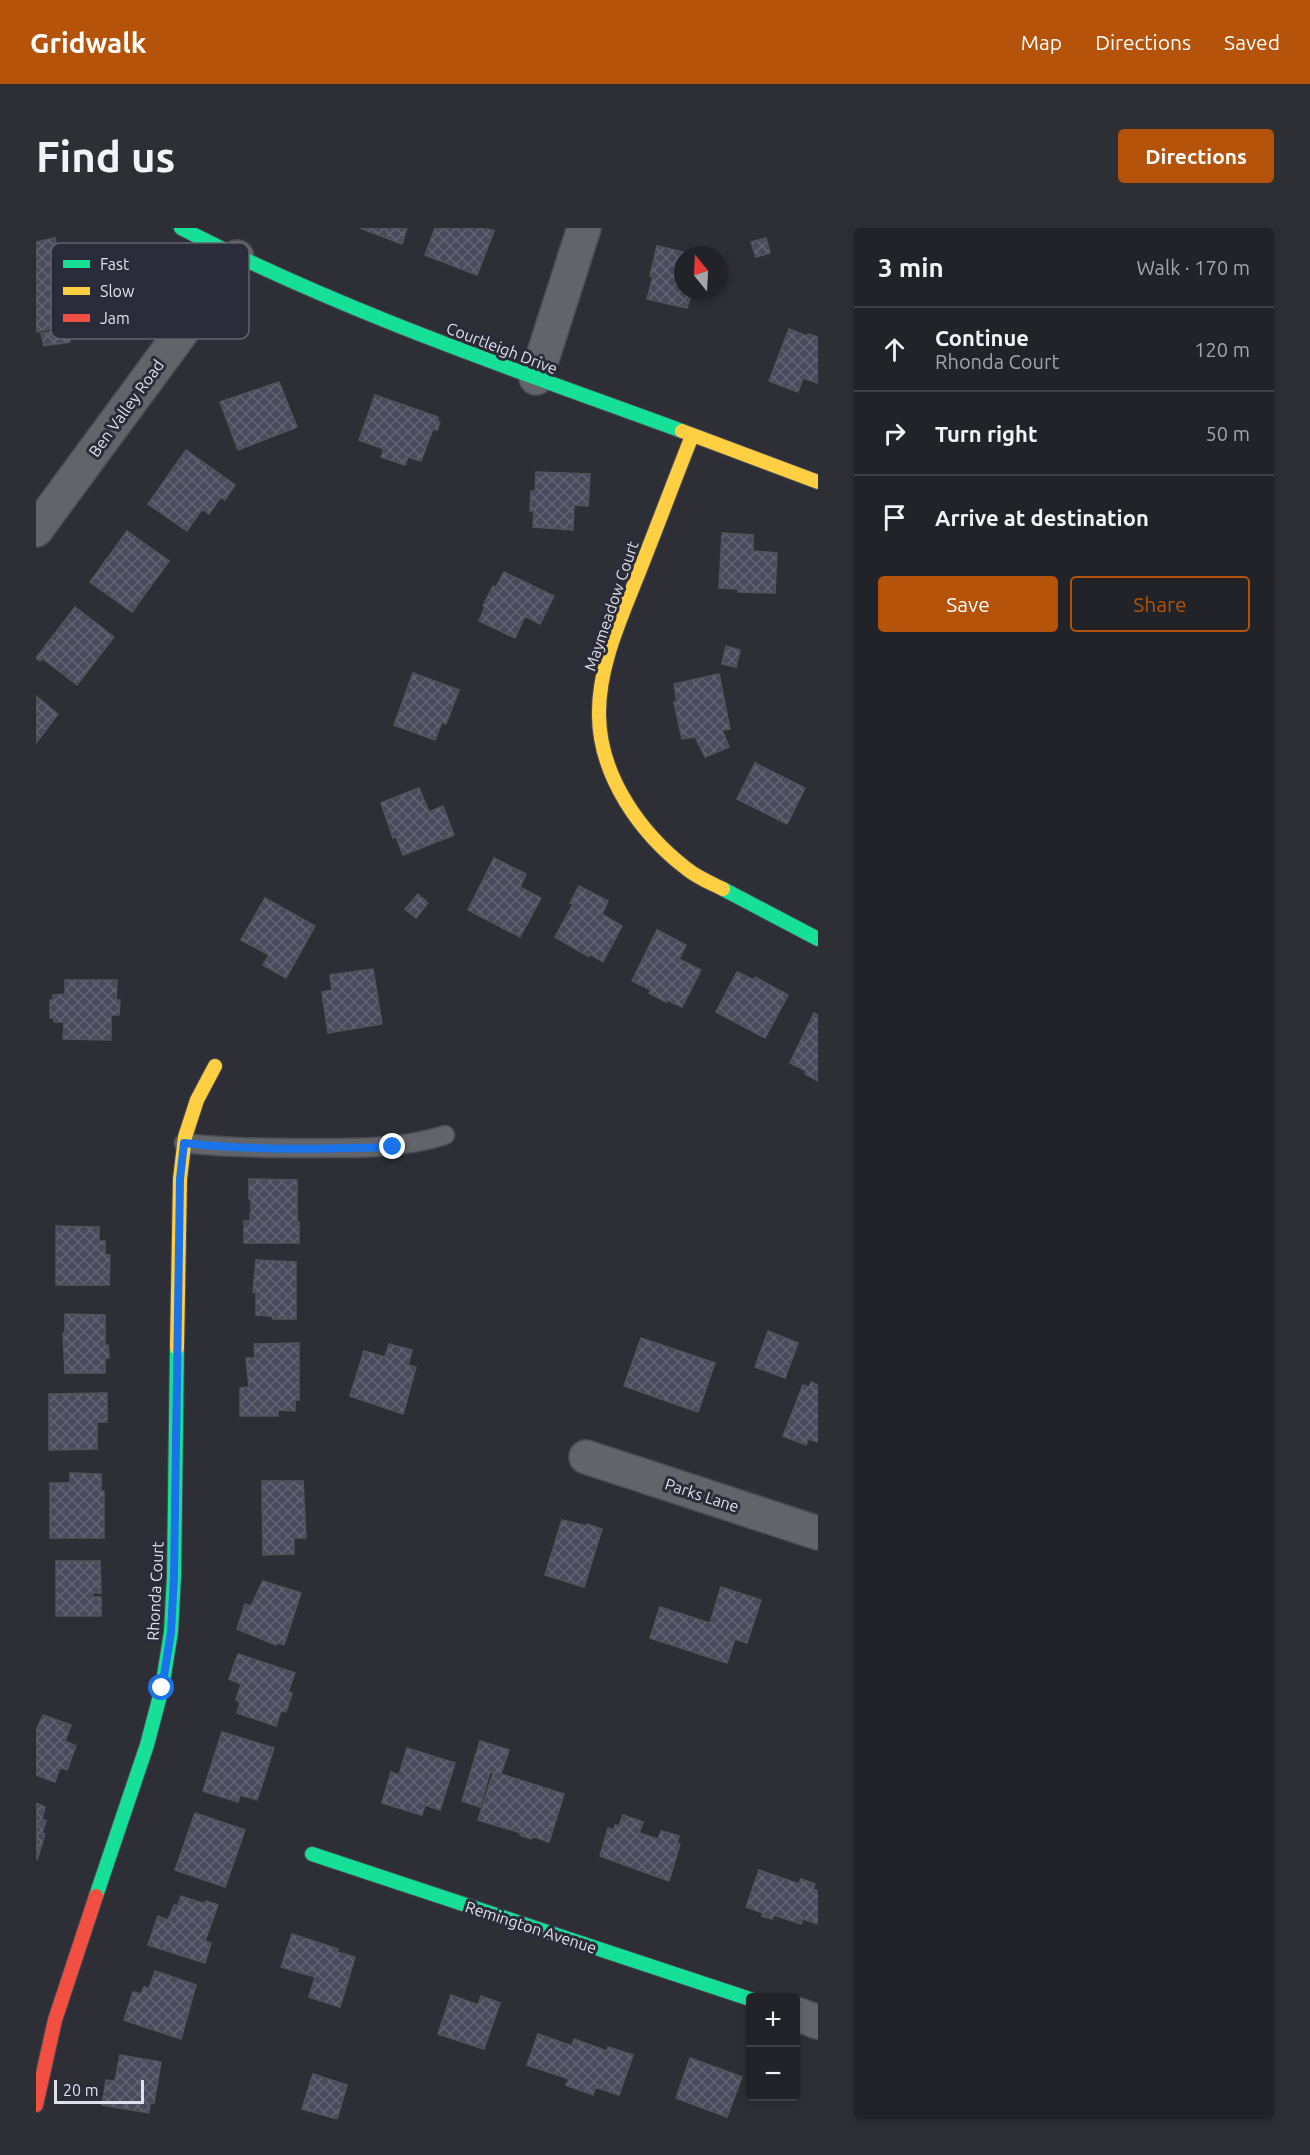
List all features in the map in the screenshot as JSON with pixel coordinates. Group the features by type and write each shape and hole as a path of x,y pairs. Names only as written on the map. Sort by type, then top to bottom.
{"street":[{"name":"Courtleigh Drive","path":"181,228 210,243"},
{"path":"536,378 584,228"},
{"name":"Courtleigh Drive","path":"249,262 366,314 818,482"},
{"name":"Ben Valley Road","path":"36,530 177,339"},
{"name":"Maymeadow Court","path":"692,436 616,630 602,679 599,717 606,757 626,803 658,844 689,871 818,939"},
{"name":"Rhonda Court","path":"36,2105 55,2020 147,1745 162,1688 171,1632 174,1576 180,1179 184,1143 197,1100 215,1066"},
{"name":"Parks Lane","path":"586,1457 818,1533"},
{"name":"Remington Avenue","path":"312,1854 746,1998"},
{"path":"800,2016 818,2022"}],"lane":[{"path":"184,1143 264,1148 383,1147 420,1143 445,1135"}],"building":[{"path":"360,228 407,228 402,244"},
{"path":"435,228 485,228 494,231 477,275 425,255"},
{"path":"55,238 56,243 51,243 51,329 36,332 36,242"},
{"path":"766,238 770,253 756,257 751,242"},
{"path":"657,246 674,250 674,300 689,300 687,308 647,299 653,277 650,276"},
{"path":"789,329 807,336 808,334 818,337 818,383 803,378 798,392 769,381"},
{"path":"51,332 51,339 70,339 70,342 44,346 41,333"},
{"path":"279,382 297,427 238,450 220,402"},
{"path":"375,395 438,417 437,421 440,422 437,430 433,429 421,461 408,457 405,465 381,457 384,449 359,440"},
{"path":"186,450 235,485 225,500 221,497 209,514 202,509 187,531 148,504"},
{"path":"536,472 590,474 588,506 574,505 573,530 533,527 534,511 530,511 531,491 535,491"},
{"path":"127,531 169,561 132,612 90,582"},
{"path":"722,533 753,535 753,551 777,553 775,593 738,592 738,589 719,588"},
{"path":"504,572 554,596 540,624 525,616 515,638 479,621 485,607 483,606 493,586 496,587"},
{"path":"75,607 114,637 77,685 42,658 40,661 36,658"},
{"path":"726,646 740,650 736,667 722,664"},
{"path":"413,673 459,690 446,724 442,722 435,740 394,725"},
{"path":"719,674 730,729 722,730 729,747 705,757 695,737 682,739 674,702 677,702 674,684"},
{"path":"36,696 58,714 36,743"},
{"path":"755,763 805,788 787,824 737,799"},
{"path":"419,788 429,812 443,806 454,835 403,855 396,837 393,838 381,803"},
{"path":"494,858 526,874 520,887 541,898 520,937 468,910"},
{"path":"579,886 608,901 602,914 622,926 603,962 590,954 589,957 555,937 573,904 570,903"},
{"path":"418,894 428,903 416,918 405,909"},
{"path":"265,898 315,926 286,978 263,965 269,955 241,940"},
{"path":"657,930 686,945 679,959 701,970 682,1007 667,1000 666,1002 649,993 651,990 632,981"},
{"path":"373,969 382,1024 328,1033 322,992 332,990 330,975"},
{"path":"737,972 754,980 755,977 788,995 765,1038 716,1012"},
{"path":"65,980 117,980 116,1000 120,1000 119,1015 111,1015 111,1040 63,1039 64,1022 54,1022 54,1018 50,1018 50,1000 53,1000 53,995 65,994"},
{"path":"814,1013 818,1015 818,1081 805,1074 806,1071 790,1063"},
{"path":"249,1179 297,1180 299,1243 244,1243 244,1221 250,1221 251,1213"},
{"path":"56,1226 99,1227 99,1241 105,1241 105,1255 110,1255 109,1285 56,1285"},
{"path":"256,1260 296,1262 296,1319 273,1319 272,1316 256,1315 256,1292 253,1292"},
{"path":"65,1314 105,1315 105,1345 108,1345 109,1358 105,1358 105,1373 65,1373 63,1333 65,1333"},
{"path":"768,1331 798,1343 785,1378 755,1367"},
{"path":"641,1338 715,1363 698,1412 624,1386"},
{"path":"299,1343 299,1400 295,1400 295,1411 278,1410 278,1416 240,1416 240,1388 249,1387 246,1358 255,1358 254,1344"},
{"path":"389,1344 412,1350 408,1365 416,1367 403,1414 350,1396 364,1351 385,1357"},
{"path":"811,1382 818,1385 818,1442 808,1439 806,1445 783,1436 803,1385 809,1387"},
{"path":"107,1393 107,1422 97,1422 97,1449 49,1450 49,1394"},
{"path":"70,1473 101,1474 101,1491 104,1491 104,1538 50,1538 50,1483 70,1483"},
{"path":"262,1481 303,1481 306,1538 294,1538 294,1554 263,1555"},
{"path":"562,1520 602,1529 584,1587 545,1575"},
{"path":"56,1561 100,1561 101,1593 92,1593 93,1597 101,1597 101,1616 56,1616"},
{"path":"263,1581 301,1593 284,1645 277,1642 276,1645 237,1629 245,1604 251,1606"},
{"path":"721,1587 761,1600 747,1643 735,1639 727,1663 650,1638 660,1607 710,1623"},
{"path":"238,1654 295,1673 288,1692 292,1693 286,1712 281,1711 276,1726 237,1713 240,1702 236,1700 241,1684 229,1679"},
{"path":"43,1715 71,1725 65,1741 76,1746 67,1770 60,1767 55,1782 36,1775 36,1731"},
{"path":"222,1732 274,1748 257,1800 240,1795 238,1802 203,1791"},
{"path":"480,1741 509,1750 501,1774 564,1794 549,1842 532,1836 531,1839 520,1835 521,1833 478,1820 493,1773 490,1772 480,1807 462,1801"},
{"path":"407,1748 455,1763 440,1810 425,1805 422,1815 382,1803 391,1772 399,1775"},
{"path":"36,1803 45,1807 42,1819 46,1821 42,1833 45,1834 37,1860"},
{"path":"195,1813 245,1830 225,1887 175,1870"},
{"path":"623,1815 643,1822 639,1833 658,1839 661,1831 679,1836 677,1843 680,1844 669,1881 600,1856 608,1828 614,1830 615,1825 619,1826"},
{"path":"759,1870 799,1884 801,1879 815,1884 813,1889 818,1891 818,1924 803,1919 801,1924 774,1915 772,1919 746,1907"},
{"path":"181,1896 205,1904 206,1901 218,1905 205,1941 211,1943 205,1963 148,1945 158,1916 168,1920 174,1905 178,1906"},
{"path":"292,1934 355,1957 340,2007 309,1997 315,1977 281,1967"},
{"path":"155,1971 196,1985 181,2039 124,2020 133,1992 141,1994 144,1987 149,1989"},
{"path":"451,1995 478,2005 481,1996 500,2003 484,2049 438,2034"},
{"path":"538,2034 572,2046 574,2039 607,2051 608,2047 633,2055 619,2095 595,2087 593,2095 566,2085 569,2079 527,2065"},
{"path":"120,2055 161,2062 154,2103 150,2103 149,2113 102,2105 106,2080 115,2081"},
{"path":"690,2058 742,2077 727,2117 676,2098"},
{"path":"313,2074 347,2085 337,2119 302,2109"}],"traffic: fast":[{"path":"181,228 212,243"},
{"path":"249,261 428,337 682,431"},
{"path":"723,889 818,939"},
{"path":"96,1896 147,1745 162,1688 171,1632 174,1576 177,1348"},
{"path":"312,1854 746,1998"}],"traffic: slow":[{"path":"682,431 818,482"},
{"path":"692,436 606,661 599,716 601,739 607,761 615,782 639,821 654,839 687,869 723,889"},
{"path":"177,1348 180,1179 185,1137 197,1100 215,1066"}],"traffic: jam":[{"path":"36,2105 55,2020 96,1896"}],"route":[{"path":"162,1688 171,1632 174,1576 180,1179 184,1143 264,1148 393,1147"}]}
